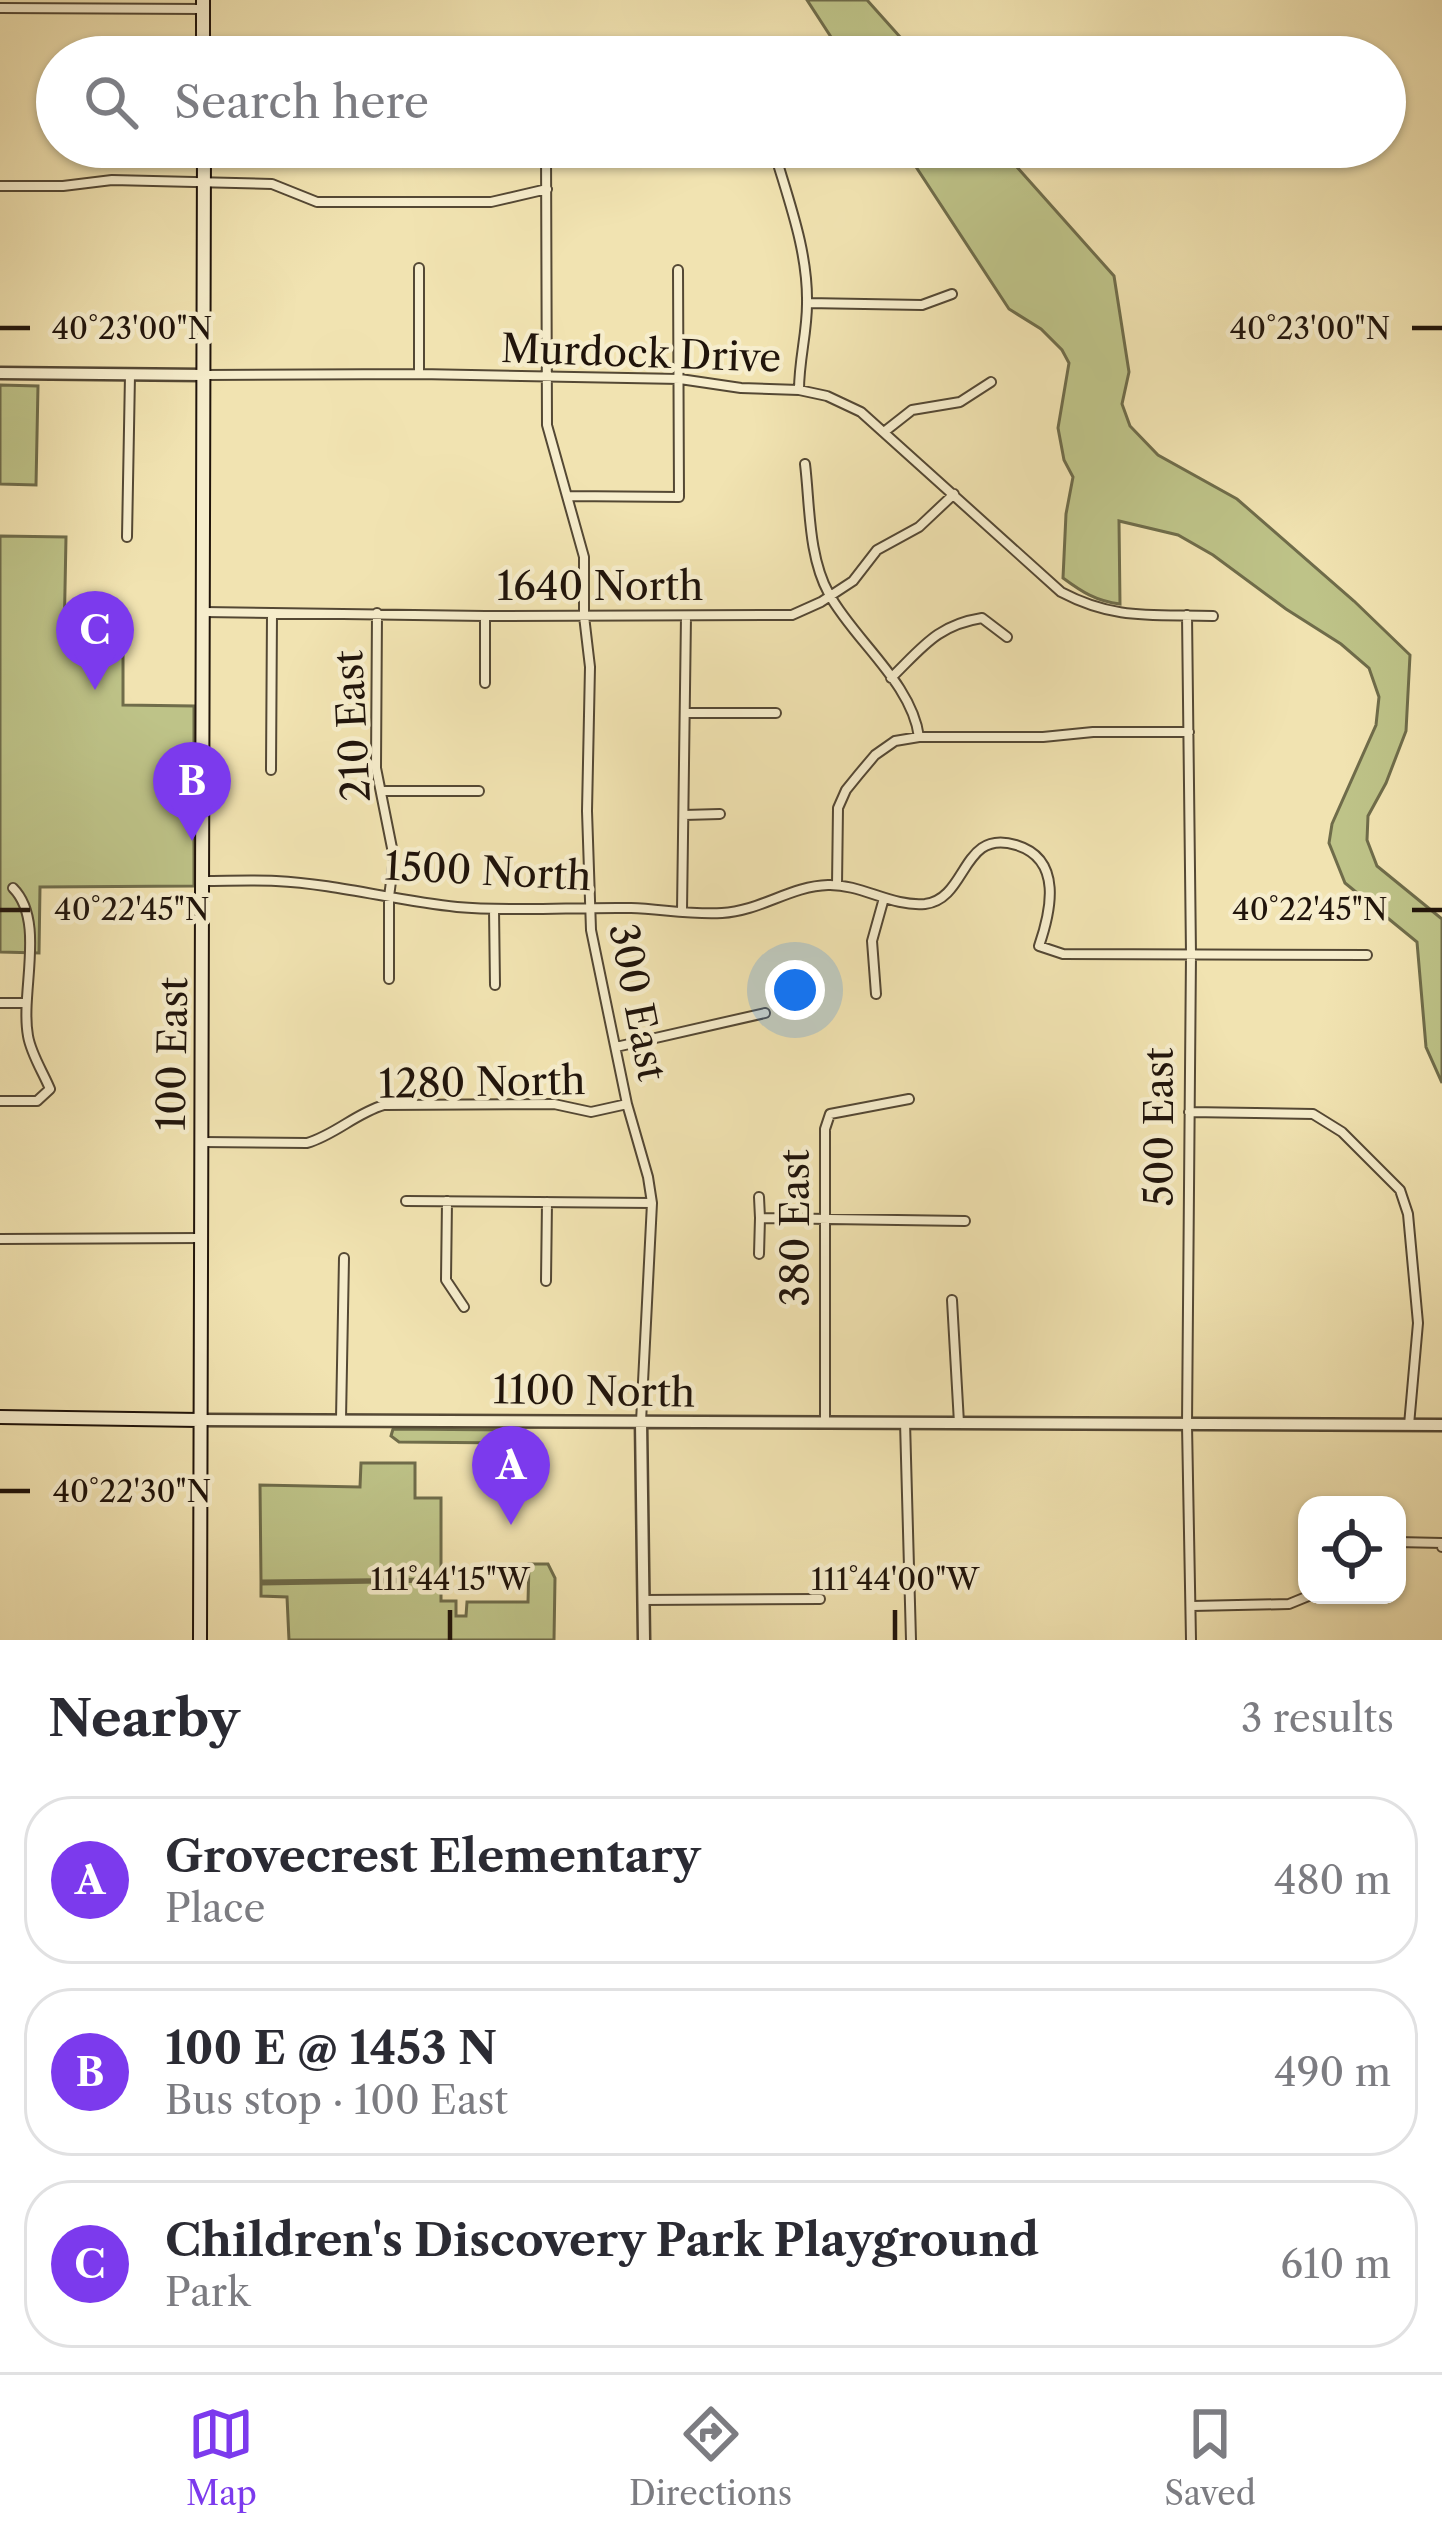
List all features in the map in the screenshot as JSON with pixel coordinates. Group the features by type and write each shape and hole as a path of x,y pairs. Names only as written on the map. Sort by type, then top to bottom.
{"main road":[{"path":"203,4 203,36"},
{"name":"100 East","path":"200,1640 204,168"},
{"name":"1100 North","path":"0,1417 199,1420"}],"street":[{"path":"0,8 203,4"},
{"name":"300 East","path":"546,168 547,425 584,556 590,667 589,907 627,1104 652,1203 641,1422 644,1640"},
{"path":"779,168 804,256 807,303 799,389"},
{"path":"0,186 112,180 272,184 317,202 491,202 547,189"},
{"path":"418,374 419,268"},
{"path":"567,496 680,497 678,270"},
{"path":"807,303 922,305 952,294"},
{"path":"0,373 204,375"},
{"path":"127,537 130,375"},
{"name":"Murdock Drive","path":"204,375 680,380 799,389 861,412 1075,600 1121,614 1214,616"},
{"path":"884,432 912,410 960,402 991,382"},
{"path":"805,464 816,558 829,596 911,706 920,736"},
{"name":"1640 North","path":"204,612 791,615 853,581 877,550 919,527 954,494"},
{"name":"210 East","path":"377,613 376,768 394,858 389,980"},
{"path":"271,770 272,614"},
{"name":"500 East","path":"1187,615 1191,1640"},
{"path":"485,616 485,683"},
{"path":"682,911 686,616"},
{"path":"891,678 942,629 963,621 982,618 1007,637"},
{"path":"685,713 776,712"},
{"path":"837,885 838,808 846,790 875,755 895,741 920,736 1189,732"},
{"path":"381,791 479,791"},
{"path":"683,815 719,814"},
{"name":"1500 North","path":"203,881 278,881 494,909 589,907 721,913 750,909 799,889 837,885 905,904 931,904 950,893 970,857 994,843 1023,847 1044,864 1052,889 1039,946 1063,954 1191,954"},
{"path":"0,1101 37,1101 50,1089 28,1040 29,922 22,898 13,888"},
{"path":"876,994 872,941 884,898"},
{"path":"494,909 495,985"},
{"path":"1191,954 1367,956"},
{"path":"0,1003 26,1003"},
{"path":"616,1047 765,1013"},
{"name":"380 East","path":"826,1423 825,1129 830,1114 909,1099"},
{"name":"1280 North","path":"201,1142 307,1143 384,1105 554,1104 591,1112 627,1104"},
{"path":"1189,1112 1312,1114 1370,1156 1400,1190 1408,1214 1418,1323 1409,1425"},
{"path":"759,1197 759,1254"},
{"path":"406,1201 652,1203"},
{"path":"447,1201 446,1280 464,1307"},
{"path":"546,1282 547,1202"},
{"path":"760,1218 964,1221"},
{"path":"0,1239 201,1238"},
{"path":"341,1419 344,1258"},
{"path":"952,1300 959,1423"},
{"name":"1100 North","path":"199,1420 1442,1425"},
{"path":"905,1423 910,1640"},
{"path":"1406,1543 1442,1545"},
{"path":"643,1600 820,1599"},
{"path":"1192,1606 1298,1600"}],"green space":[{"path":"807,0 867,0 899,36 830,36"},
{"path":"917,168 1018,168 1114,276 1129,372 1122,404 1130,426 1158,455 1237,499 1410,655 1406,731 1368,816 1367,840 1377,866 1442,919 1442,1083 1426,1047 1417,942 1345,883 1329,843 1332,824 1376,725 1379,697 1369,668 1341,644 1178,535 1119,521 1120,604 1090,595 1063,578 1073,477 1064,460 1058,428 1069,363 1041,329 1009,309"},
{"path":"0,385 38,386 36,485 0,484"},
{"path":"0,536 66,537 64,641 123,642 123,705 194,706 194,886 40,887 39,953 0,952"},
{"path":"393,1429 519,1430 519,1443 399,1442 391,1436"},
{"path":"361,1463 415,1463 415,1498 441,1498 441,1579 261,1581 260,1485 360,1487"},
{"path":"529,1564 548,1564 555,1578 554,1640 289,1640 287,1597 261,1596 261,1584 441,1581 441,1601 456,1601 456,1616 466,1616 467,1602 528,1602"}],"place":[{"name":"Children's Discovery Park Playground","path":"95,690"},
{"name":"100 E @ 1453 N","path":"192,841"},
{"name":"Grovecrest Elementary","path":"511,1525"}]}
